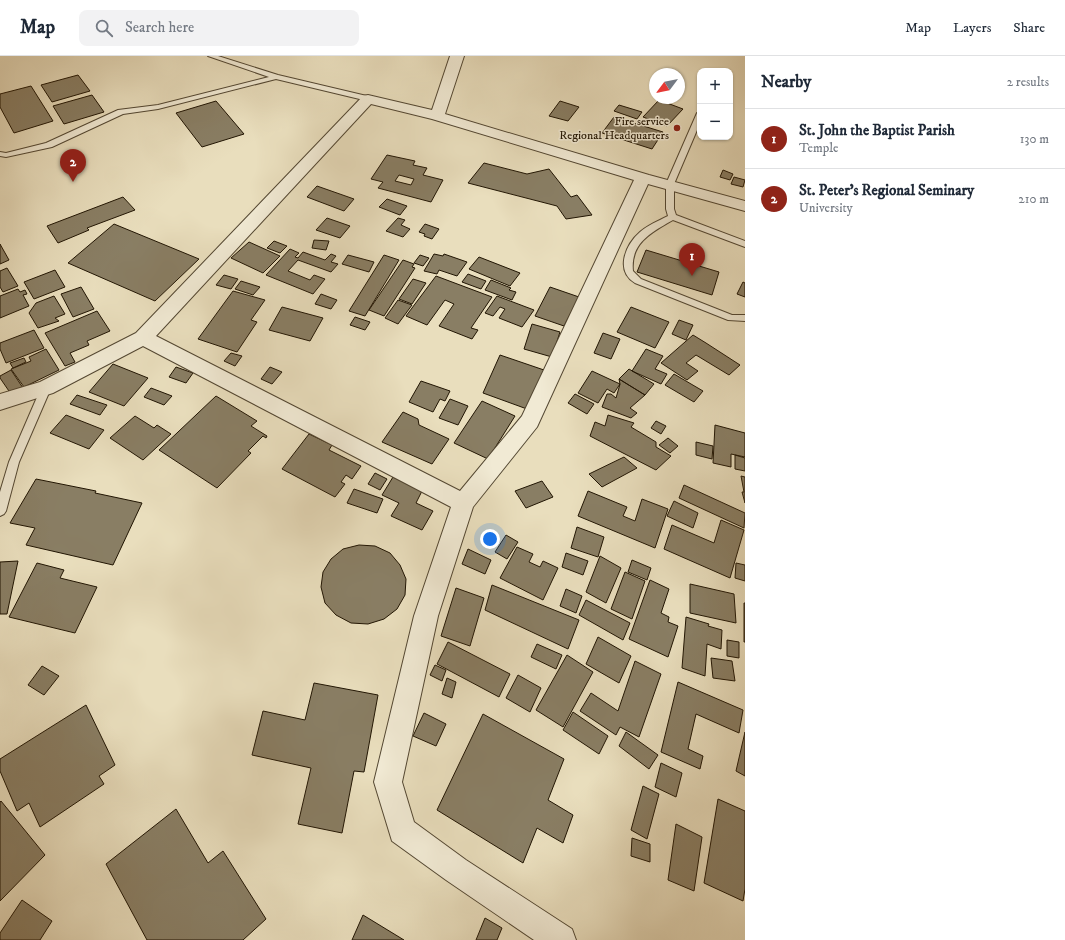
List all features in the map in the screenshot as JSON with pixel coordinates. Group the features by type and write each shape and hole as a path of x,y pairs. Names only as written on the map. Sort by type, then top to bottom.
{"street":[{"path":"436,116 457,56"},
{"path":"0,402 46,388 143,338 368,99 436,116 643,178 670,184 745,206"},
{"path":"561,940 456,870 402,831 388,782 426,616 463,503 530,421 643,178"},
{"path":"143,338 463,503"}],"lane":[{"path":"211,56 276,77 368,99"},
{"path":"0,154 6,156 49,144 121,112 158,106 276,77"},
{"path":"672,217 670,209 670,184 697,122"},
{"path":"745,244 672,217 649,229 640,236 630,253 628,268 630,275 638,281 731,318 745,318"},
{"path":"0,511 14,462 46,388"}],"building":[{"path":"78,75 90,91 52,102 41,85"},
{"path":"31,86 53,121 14,133 0,107 0,94"},
{"path":"92,95 104,112 64,124 53,106"},
{"path":"216,101 244,134 202,147 176,113"},
{"path":"560,101 579,107 568,121 549,116"},
{"path":"655,104 670,104 683,109 667,126 643,117"},
{"path":"619,105 642,112 637,119 614,111"},
{"path":"614,117 663,132 652,149 602,133"},
{"path":"387,155 415,161 413,165 427,168 423,175 443,180 431,202 378,188 383,182 371,179","holes":["399,175 414,179 411,185 395,181"]},
{"path":"484,163 527,174 549,169 571,197 577,195 592,215 566,219 557,206 468,183"},
{"path":"723,170 733,174 730,180 720,177"},
{"path":"734,177 745,180 743,187 731,184"},
{"path":"317,186 354,199 344,211 307,197"},
{"path":"123,197 135,210 87,228 89,230 58,243 47,226"},
{"path":"387,199 407,206 400,215 379,207"},
{"path":"327,218 350,226 340,238 316,230"},
{"path":"398,218 405,220 401,225 410,229 403,237 386,231"},
{"path":"114,224 199,259 155,301 68,263"},
{"path":"425,224 439,229 432,239 419,232"},
{"path":"314,240 329,241 326,250 312,248"},
{"path":"274,241 287,246 280,253 267,248"},
{"path":"249,242 280,256 263,273 231,258"},
{"path":"0,244 9,260 0,264"},
{"path":"290,249 299,253 295,257 298,258 303,252 325,260 331,254 336,256 331,262 338,264 331,272 298,260 288,271 310,280 314,275 325,279 313,294 266,275"},
{"path":"646,250 719,272 712,295 637,272"},
{"path":"434,254 443,256 444,254 467,262 457,276 439,270 437,274 424,271"},
{"path":"348,255 374,262 369,272 342,264"},
{"path":"384,255 399,260 365,316 349,311"},
{"path":"420,255 429,258 423,266 414,263"},
{"path":"479,257 520,273 510,286 469,269"},
{"path":"403,260 414,264 412,267 415,268 384,316 369,310"},
{"path":"7,268 18,286 3,292 0,287 0,271"},
{"path":"55,270 65,287 34,299 24,282"},
{"path":"468,274 486,281 481,289 462,282"},
{"path":"224,275 238,279 231,289 216,285"},
{"path":"436,276 492,297 471,328 478,330 472,339 439,326 454,304 445,300 427,325 406,316"},
{"path":"413,279 426,283 412,304 399,299"},
{"path":"491,280 511,288 509,290 516,292 512,300 485,290"},
{"path":"241,281 260,287 253,295 235,289"},
{"path":"743,282 745,283 745,297 737,294"},
{"path":"81,287 94,309 73,317 61,294"},
{"path":"550,287 579,297 564,326 535,316"},
{"path":"18,289 20,292 25,290 27,294 23,295 29,306 0,318 0,296"},
{"path":"233,291 265,300 251,320 257,322 237,352 198,339"},
{"path":"321,294 337,300 331,309 315,304"},
{"path":"54,296 65,314 55,318 59,321 38,328 29,313 36,303"},
{"path":"497,296 534,310 522,327 499,318 505,309 500,307 493,316 485,313"},
{"path":"398,300 412,305 398,324 385,318"},
{"path":"282,307 323,318 310,341 269,330"},
{"path":"631,307 669,322 655,348 617,332"},
{"path":"97,311 110,331 87,341 89,345 70,353 75,362 65,366 45,333"},
{"path":"355,317 370,322 365,330 350,325"},
{"path":"679,320 693,325 686,340 672,334"},
{"path":"532,324 560,332 552,357 524,349"},
{"path":"34,330 44,348 6,363 0,349 0,343"},
{"path":"603,333 620,339 611,359 594,353"},
{"path":"693,335 740,365 729,375 696,355 686,363 698,371 687,380 661,363"},
{"path":"46,349 59,370 24,387 11,369 31,361 29,357"},
{"path":"646,349 663,356 655,369 667,374 661,384 632,371"},
{"path":"231,353 242,356 235,366 224,361"},
{"path":"500,355 544,370 527,409 483,393"},
{"path":"24,358 26,362 13,368 10,363"},
{"path":"113,364 148,378 124,406 89,392"},
{"path":"176,367 193,373 186,383 169,377"},
{"path":"270,367 282,372 272,384 261,379"},
{"path":"629,369 654,384 645,395 619,379"},
{"path":"11,370 23,388 11,394 0,376"},
{"path":"592,371 620,384 614,393 607,389 598,403 578,393"},
{"path":"674,374 703,391 694,402 665,385"},
{"path":"619,379 645,395 630,408 637,413 631,418 602,407 607,394 611,394 616,398 620,384"},
{"path":"421,381 450,391 445,401 440,399 433,412 409,402"},
{"path":"151,388 172,396 164,405 144,397"},
{"path":"575,394 594,404 587,414 568,403"},
{"path":"77,395 107,405 100,415 70,404"},
{"path":"216,396 257,421 251,426 267,436 266,438 263,436 248,451 251,453 217,488 159,450"},
{"path":"450,399 468,406 458,425 439,418"},
{"path":"482,401 515,416 488,459 454,443"},
{"path":"403,412 418,419 419,425 449,439 432,464 382,442"},
{"path":"66,415 104,430 89,449 50,433"},
{"path":"608,415 634,423 631,427 656,442 656,447 671,456 656,470 590,436 595,422 605,426"},
{"path":"135,416 154,428 157,425 171,434 143,460 110,438"},
{"path":"656,421 666,426 661,434 651,428"},
{"path":"715,425 745,433 745,457 731,454 731,467 713,463"},
{"path":"309,434 332,445 329,450 361,466 352,479 346,475 341,482 345,484 335,497 282,469"},
{"path":"668,438 678,446 670,453 659,445"},
{"path":"696,442 713,446 712,459 696,455"},
{"path":"735,455 745,458 745,471 735,469"},
{"path":"624,457 637,468 602,487 589,474"},
{"path":"375,473 387,479 380,490 368,484"},
{"path":"741,476 745,477 745,503 742,492 744,492"},
{"path":"393,477 422,491 416,503 433,511 422,530 391,516 399,503 382,495"},
{"path":"36,479 96,491 95,493 142,503 113,565 26,545 35,528 10,523"},
{"path":"542,481 553,497 526,508 515,491"},
{"path":"684,485 745,513 744,528 679,498"},
{"path":"354,489 383,499 377,513 347,503"},
{"path":"588,491 627,507 623,516 635,521 642,499 668,509 655,548 578,516"},
{"path":"674,501 698,513 693,528 667,516"},
{"path":"721,520 744,530 730,578 664,549 672,525 714,543"},
{"path":"577,527 604,537 598,557 571,548"},
{"path":"506,535 518,542 507,559 495,552"},
{"path":"359,545 375,546 390,553 400,565 406,579 405,595 397,609 384,619 368,624 351,623 336,615 325,603 321,587 323,572 331,559 343,549"},
{"path":"517,547 533,554 529,562 540,567 543,561 558,568 543,600 500,578"},
{"path":"468,549 491,560 485,574 462,564"},
{"path":"566,553 588,561 583,575 562,567"},
{"path":"600,556 621,568 606,603 586,592"},
{"path":"632,560 651,568 647,580 628,572"},
{"path":"18,561 7,614 0,614 0,562"},
{"path":"37,563 64,570 60,578 97,587 75,633 9,617"},
{"path":"736,563 745,565 745,581 735,578"},
{"path":"625,572 645,581 632,619 611,609"},
{"path":"650,580 669,589 661,613 669,617 668,622 678,626 668,657 629,639"},
{"path":"690,584 734,594 736,623 690,613"},
{"path":"492,585 579,620 568,649 485,610"},
{"path":"456,588 484,598 470,646 441,636"},
{"path":"566,589 582,596 576,613 560,606"},
{"path":"586,600 630,623 623,640 579,615"},
{"path":"745,603 745,642 744,642"},
{"path":"686,617 709,624 708,626 722,630 721,649 707,644 705,676 682,668"},
{"path":"598,637 631,656 619,683 586,664"},
{"path":"727,640 739,642 739,658 727,656"},
{"path":"448,642 510,674 499,697 437,664"},
{"path":"537,644 562,655 556,669 531,657"},
{"path":"567,655 593,672 563,727 536,710"},
{"path":"711,658 732,661 735,681 713,678"},
{"path":"635,661 661,674 639,737 620,727 616,735 580,711 591,693 618,711"},
{"path":"435,665 446,670 442,681 430,675"},
{"path":"42,666 59,676 44,695 28,685"},
{"path":"518,675 541,688 530,712 506,698"},
{"path":"447,678 456,682 452,698 442,694"},
{"path":"678,682 743,710 739,733 696,714 688,749 703,756 700,769 661,752"},
{"path":"314,683 378,695 364,772 354,771 342,833 298,824 311,768 252,755 263,711 305,720"},
{"path":"86,705 115,765 99,776 104,784 40,827 29,803 17,811 0,771 0,759"},
{"path":"573,712 608,736 599,754 563,730"},
{"path":"424,713 446,724 436,746 413,736"},
{"path":"483,714 564,759 548,800 573,815 563,843 537,828 523,863 437,810"},
{"path":"626,732 658,755 649,769 619,746"},
{"path":"745,732 745,776 736,771"},
{"path":"661,763 682,773 676,797 655,787"},
{"path":"643,786 659,794 647,839 631,830"},
{"path":"718,799 745,811 745,889 743,901 704,883"},
{"path":"1,801 45,855 0,901 0,802"},
{"path":"176,809 208,863 223,851 266,919 243,940 147,940 106,864"},
{"path":"676,824 702,837 694,891 668,880"},
{"path":"632,838 650,844 650,862 631,856"},
{"path":"22,900 52,921 40,940 0,940 0,933"},
{"path":"363,915 404,940 352,940"},
{"path":"485,918 502,928 497,940 476,940"}],"place":[{"name":"Fire service Regional Headquarters","path":"677,128"},
{"name":"St. Peter’s Regional Seminary","path":"73,182"},
{"name":"St. John the Baptist Parish","path":"692,276"}]}
